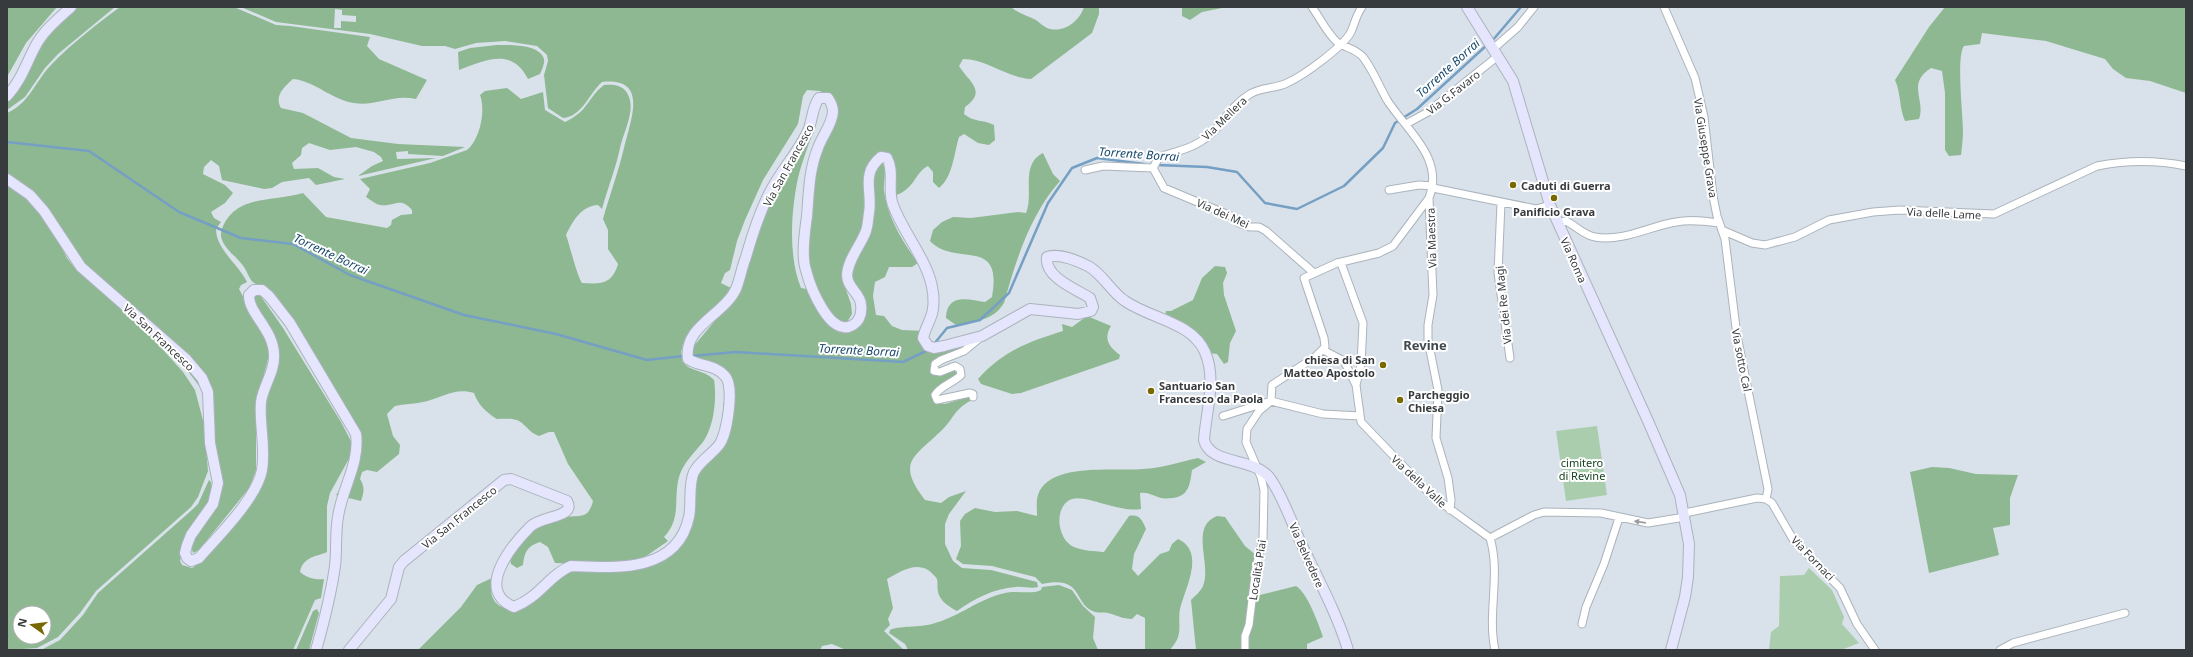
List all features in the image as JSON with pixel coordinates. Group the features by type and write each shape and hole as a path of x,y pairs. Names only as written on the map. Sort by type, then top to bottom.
{"street":[{"path":"7,96 21,77 35,46 44,32 71,7"},
{"name":"Via Maestra","path":"1312,7 1340,43 1353,48 1363,58 1394,108 1416,135 1430,163 1433,187 1429,198 1433,295 1428,340 1438,390 1436,438 1448,478 1451,500 1450,510"},
{"name":"Via Mellera","path":"1154,166 1159,157 1190,149 1215,130 1238,103 1250,94 1265,88 1277,88 1314,68 1350,33 1355,18 1362,7"},
{"name":"Via Roma","path":"1467,7 1513,81 1519,96 1540,176 1550,205 1648,421 1680,495 1685,515"},
{"name":"Via G.Favaro","path":"1405,123 1428,112 1494,51 1518,27 1534,7"},
{"name":"Via Giuseppe Grava","path":"1664,7 1695,78 1704,117 1713,196 1719,223"},
{"name":"Via San Francesco","path":"349,650 391,599 398,568 504,480 511,479 567,501 569,506 569,510 565,514 545,518 533,524 519,538 505,558 498,573 496,586 500,597 506,603 514,606 525,603 550,582 561,570 571,566 637,566 658,559 672,548 685,534 690,515 693,474 699,464 718,446 725,436 730,388 726,377 716,367 696,364 688,359 688,345 700,327 729,299 736,289 750,241 769,194 806,136 812,124 814,105 819,98 828,98 833,111 810,174 805,237 805,268 825,314 835,324 843,327 852,326 859,320 862,311 861,301 848,284 847,274 849,265 866,231 870,210 868,188 870,174 874,163 881,157 887,158 892,166 890,178 892,204 927,270 933,292 933,310 926,325 923,338 931,347 982,336 1030,309 1078,314 1091,311 1093,307 1090,298 1057,278 1049,270 1046,264 1048,257 1055,255 1089,266 1102,277 1124,301 1143,311 1188,330 1197,338 1208,361 1211,382 1204,440 1205,447 1214,454 1256,466"},
{"name":"Via delle Lame","path":"1724,231 1752,243 1765,245 1795,237 1829,220 1873,212 1900,210 1994,214 2098,166 2112,163 2152,161 2186,166"},
{"path":"1084,170 1103,166 1154,166"},
{"name":"Via dei Mei","path":"1154,166 1164,188 1231,216 1239,223 1250,226 1258,226 1285,246 1314,273"},
{"name":"Via San Francesco","path":"7,179 30,195 44,211 81,267 186,359 202,378 208,392 210,443 218,483 213,504 187,545 185,553 187,558 191,561 199,558 257,489 262,469 261,402 274,355 271,339 249,302 249,295 254,290 262,290 269,296 290,323 356,434 358,448 353,470 338,515 335,566 326,613 316,650"},
{"path":"1389,190 1419,185 1536,209 1550,205"},
{"path":"1256,466 1246,442 1247,429 1259,411 1271,401 1272,385 1323,350 1326,344 1304,278 1341,263 1380,253 1393,246 1429,198"},
{"name":"Via dei Re Magi","path":"1501,203 1498,273 1510,358"},
{"path":"1558,223 1566,221 1588,235 1609,238 1622,237 1677,222 1703,221 1719,223"},
{"name":"Via sotto Cal","path":"1719,223 1724,231 1737,336 1768,489 1766,499"},
{"path":"1341,263 1363,323 1361,365 1356,385"},
{"path":"973,397 973,394 970,393 937,400 935,395 937,391 957,380 961,375 960,369 955,366 940,372 934,371 935,364 964,351 982,336"},
{"path":"1222,416 1271,401 1324,414 1360,416 1356,385 1344,361 1323,350"},
{"name":"Via della Valle","path":"1360,416 1361,422 1374,437 1432,496 1490,538"},
{"name":"Località Piai","path":"1245,650 1245,636 1249,625 1256,567 1263,539 1264,490 1256,466"},
{"name":"Via Belvedere","path":"1256,466 1269,478 1287,512 1348,650"},
{"path":"1495,650 1491,627 1493,556 1490,538 1534,514 1544,512 1602,513 1619,518 1648,523 1662,521 1756,498 1766,499"},
{"name":"Via Fornaci","path":"1766,499 1775,506 1794,541 1840,588 1857,624 1875,650"},
{"path":"1671,650 1685,597 1688,578 1689,544 1685,515"},
{"path":"1582,624 1586,607 1604,564 1619,518"},
{"path":"2000,650 2013,643 2125,613"}],"green space":[{"path":"7,7 57,7 26,43 7,77"},
{"path":"71,7 115,7 58,54 45,68 25,97 7,110 7,94 25,64"},
{"path":"120,7 234,7 276,25 370,37 367,46 379,59 427,80 416,99 399,98 362,104 354,103 338,98 309,83 293,79 283,89 279,96 279,104 281,108 303,113 351,138 398,144 465,147 443,156 408,154 408,151 396,152 397,159 436,158 358,176 372,166 383,161 381,157 374,152 356,147 330,150 309,143 302,148 301,155 292,163 294,169 318,168 334,177 345,179 316,185 309,178 282,182 272,188 264,189 222,180 219,166 211,160 204,167 203,174 225,185 233,193 225,203 211,212 214,218 221,222 216,229 217,236 223,250 247,282 241,285 239,289 265,338 268,347 268,359 256,406 256,470 250,487 199,550 193,553 191,546 220,493 205,401 200,387 177,357 104,280 82,266 59,228 7,178 7,113 15,109 27,98 46,71 67,49"},
{"path":"241,7 1011,7 1036,20 1047,28 1059,29 1064,28 1074,22 1084,7 1099,7 1099,14 1092,33 1031,79 1022,78 980,62 963,59 959,66 971,81 976,91 972,101 965,107 964,114 972,119 994,125 995,140 989,145 978,143 964,134 959,137 950,171 944,183 939,188 933,182 933,172 928,166 919,173 910,186 899,194 891,197 891,167 877,157 868,209 844,284 851,304 852,314 847,322 840,325 813,286 804,230 829,108 825,94 820,91 807,90 803,96 798,124 763,180 745,220 737,241 730,270 725,273 721,283 731,288 729,293 687,345 683,344 681,354 682,361 691,368 709,376 714,380 715,404 710,429 707,436 686,463 679,477 675,516 670,530 664,537 668,541 642,559 616,565 555,563 548,547 540,542 527,550 523,565 517,568 511,564 510,559 532,528 553,519 586,514 589,511 593,501 568,464 554,432 549,432 539,436 532,433 521,422 511,419 497,419 483,408 474,393 461,391 423,402 395,406 387,414 393,436 400,445 399,454 377,472 367,470 362,472 360,479 364,490 361,501 336,495 342,487 358,444 312,363 287,323 260,287 251,280 241,263 224,245 221,234 222,229 228,218 236,210 246,205 256,201 303,193 326,217 387,228 391,225 392,220 401,215 412,214 412,210 408,206 401,203 380,205 375,203 366,197 370,189 360,179 430,163 467,150 472,145 481,124 482,102 480,95 485,91 507,88 521,99 543,92 545,110 565,122 579,113 604,85 615,85 625,90 627,93 631,109 602,209 598,205 582,211 566,235 582,283 604,282 609,280 618,264 608,249 608,230 603,219 630,126 633,103 632,94 627,86 617,82 602,82 581,109 570,117 563,118 548,108 544,75 548,61 547,55 537,46 505,41 476,43 455,49 445,46 422,46 370,34 276,22","holes":["335,9 342,10 342,15 356,16 356,22 341,21 341,28 334,28"]},
{"path":"1182,7 1227,7 1202,12 1190,20 1182,16"},
{"path":"1945,7 2186,7 2186,93 2150,81 2126,78 2113,69 2105,59 2046,41 1982,33 1980,44 1964,46 1962,52 1960,62 1963,130 1961,155 1949,156 1945,150 1945,93 1942,71 1931,68 1920,80 1918,86 1920,105 1919,119 1905,121 1895,80 1929,27"},
{"path":"497,45 524,46 537,50 544,59 544,64 540,74 528,79 522,69 506,59 488,60 459,70 458,52 470,48"},
{"path":"814,128 801,165 792,219 792,248 801,288 807,289 830,325 840,331 851,326 858,309 849,275 874,191 874,171 881,162 883,163 885,170 884,191 892,220 901,238 918,263 912,267 889,267 885,277 875,282 873,296 876,315 884,316 892,326 902,330 926,331 924,337 937,352 959,347 958,351 941,357 933,365 932,370 954,370 958,375 936,388 937,403 945,404 971,396 970,401 960,408 947,425 917,453 912,460 910,468 911,476 916,487 925,500 941,503 949,497 966,491 949,514 945,524 945,544 953,561 962,568 991,570 1037,582 1038,587 1007,588 992,592 978,598 957,611 943,601 938,592 937,579 929,571 923,568 912,567 902,571 887,579 893,608 888,619 890,625 884,631 904,650 846,650 832,644 822,646 820,650 418,650 461,607 477,585 492,578 491,591 493,599 498,605 513,610 523,608 532,604 555,581 571,569 652,560 682,533 688,491 721,430 726,381 693,357 693,347 723,311 756,224"},
{"path":"1043,153 1053,174 1060,181 1049,194 1032,223 1019,254 1004,303 994,314 989,317 956,325 946,318 947,310 950,305 954,301 965,299 985,302 992,297 994,278 991,266 984,259 941,249 930,241 933,230 942,222 953,217 971,218 1018,212 1026,213 1032,164 1036,158"},
{"path":"7,184 32,204 48,221 67,258 74,267 112,298 157,343 183,372 195,390 204,424 208,471 198,497 191,507 96,591 80,613 58,637 52,640 52,605 12,605 12,645 43,645 37,648 7,650"},
{"path":"1215,266 1225,267 1227,273 1223,283 1224,295 1236,331 1230,343 1228,362 1224,364 1217,354 1208,353 1200,339 1191,329 1180,322 1165,316 1166,311 1171,311 1193,300 1202,278"},
{"path":"250,287 260,295 283,328 341,422 353,445 350,457 330,493 327,506 327,552 307,560 300,572 311,578 324,579 321,598 315,600 293,650 41,650 60,640 83,615 98,593 198,504 209,480 211,482 211,492 207,510 198,528 182,553 180,561 182,565 192,568 202,561 260,489 266,470 265,403 274,360 247,291"},
{"path":"1087,316 1111,326 1107,339 1110,346 1120,355 1119,359 1021,393 1012,394 981,384 978,379 987,369 1007,354 1038,339 1063,331 1062,324 1072,327"},
{"name":"cimitero di Revine","path":"1597,426 1607,495 1566,501 1556,431"},
{"path":"1198,458 1206,462 1192,470 1186,492 1178,497 1162,498 1140,493 1141,509 1133,510 1078,498 1072,499 1066,503 1062,508 1060,515 1061,531 1068,543 1074,547 1089,551 1104,552 1129,516 1136,516 1140,518 1146,529 1134,554 1132,569 1138,576 1160,554 1169,551 1172,544 1178,539 1186,545 1191,552 1191,571 1180,609 1178,637 1170,650 1145,650 1145,618 1137,614 1132,619 1123,618 1108,613 1095,612 1083,603 1072,587 1065,583 1056,582 1042,584 1035,577 992,566 963,564 956,559 961,546 960,521 965,514 975,508 995,512 1017,511 1037,516 1038,495 1045,484 1055,477 1085,470 1131,470 1150,468"},
{"path":"1932,467 1949,468 1976,474 2018,475 2010,498 2010,525 1993,528 1999,555 1929,573 1910,472"},
{"path":"1217,516 1225,517 1245,546 1256,555 1243,650 1196,650 1191,600 1202,588 1205,577 1203,547 1204,528 1209,521"},
{"path":"1809,568 1832,590 1844,617 1842,624 1859,643 1841,650 1769,650 1771,632 1779,626 1780,576 1804,575"},
{"path":"1059,585 1072,590 1083,606 1095,617 1093,638 1098,650 908,650 905,644 889,633 890,630 893,629 928,625 942,621 986,599 1005,593 1033,592 1041,590 1042,587"},
{"path":"1296,586 1304,595 1316,617 1323,637 1307,644 1307,650 1247,650 1256,596"},
{"path":"317,609 319,613 309,650 296,650 313,611"}],"waterway":[{"name":"Torrente Borrai","path":"1492,41 1521,7"},
{"name":"Torrente Borrai","path":"1157,165 1207,167 1237,172 1265,203 1297,209 1344,186 1383,148 1395,123 1417,109 1488,44"},
{"name":"Torrente Borrai","path":"7,142 89,151 179,212 241,238 293,244 350,275 464,315 556,334 647,360 684,356"},
{"name":"Torrente Borrai","path":"934,344 947,328 980,320 1009,293 1048,203 1072,168 1097,158 1144,164"},
{"name":"Torrente Borrai","path":"691,356 736,352 903,362 928,350"}],"place":[{"name":"Caduti di Guerra","path":"1513,185"},
{"name":"Panificio Grava","path":"1554,198"},
{"name":"chiesa di San Matteo Apostolo","path":"1383,365"},
{"name":"Santuario San Francesco da Paola","path":"1151,391"},
{"name":"Parcheggio Chiesa","path":"1400,400"}],"district":[{"name":"Revine","path":"1425,345"}]}
